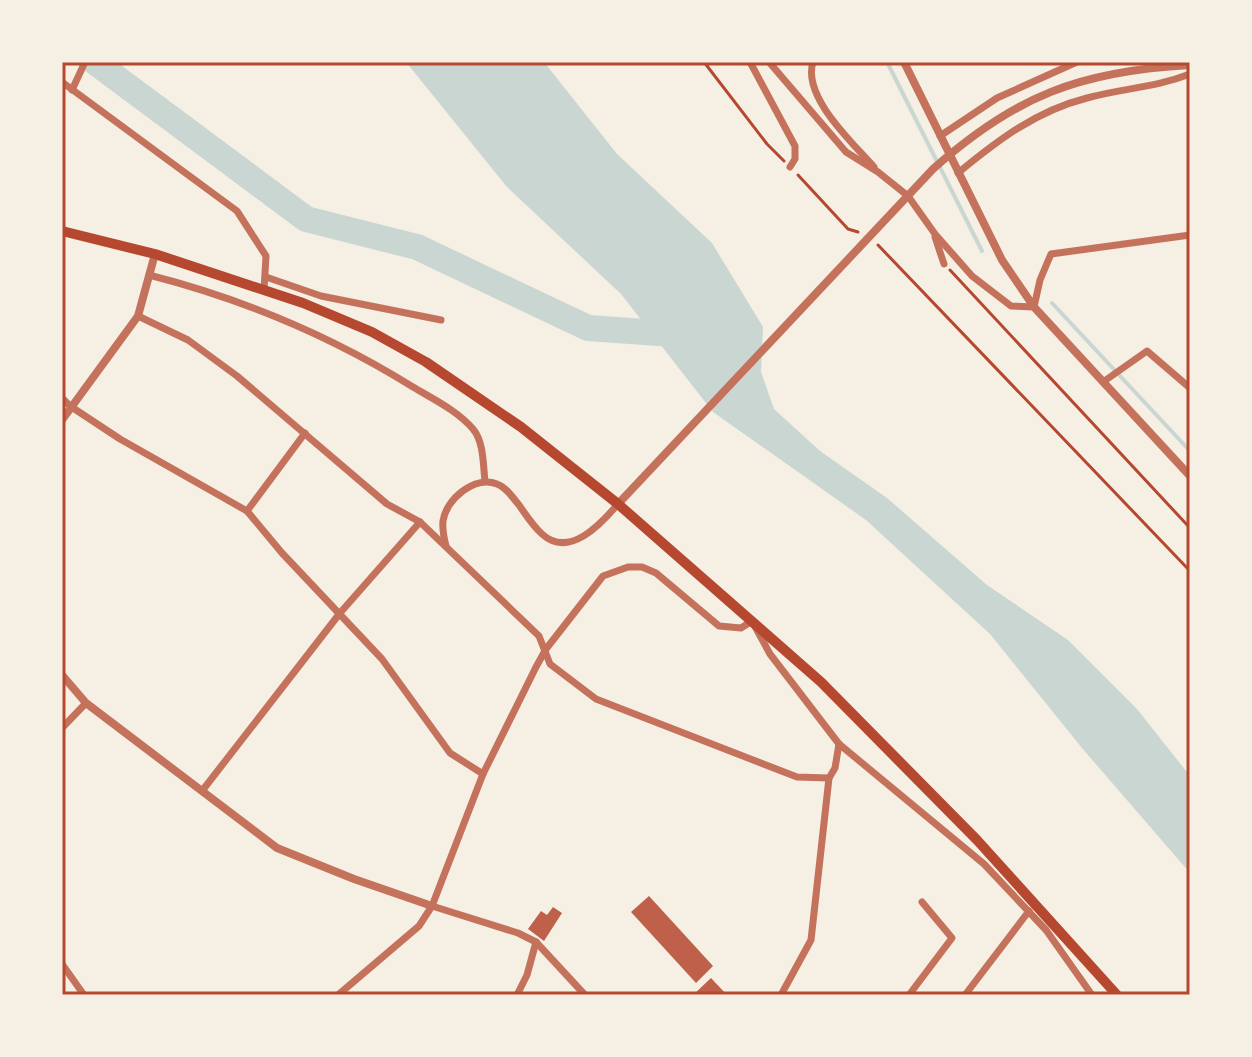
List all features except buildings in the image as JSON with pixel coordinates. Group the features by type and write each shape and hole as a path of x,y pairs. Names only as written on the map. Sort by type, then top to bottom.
{"main road":[{"path":"62,231 155,254 264,290 372,332 426,362 521,427 618,504 842,703 1035,902 1117,995"}],"street":[{"path":"72,90 85,62"},
{"path":"750,62 795,146 795,159 790,167"},
{"path":"769,62 846,152 908,196 935,234 972,276 1011,306 1034,307"},
{"path":"813,62 811,78 818,97 878,172"},
{"path":"904,62 1002,260 1034,307 1190,476"},
{"path":"940,136 997,98 1077,62"},
{"path":"447,548 443,519 449,508 471,485 485,481 500,484 543,535 555,542 572,542 587,535 602,524 647,472 933,169 961,144 996,119 1055,88 1116,72 1190,65"},
{"path":"958,173 1021,125 1065,104 1162,85 1190,74"},
{"path":"62,82 237,211 266,256 264,290"},
{"path":"935,234 944,264"},
{"path":"1034,307 1040,280 1051,254 1190,235"},
{"path":"62,420 138,316 155,254"},
{"path":"149,275 204,289 271,314 365,358 446,407 473,428 480,440 485,481"},
{"path":"266,277 321,296 441,320"},
{"path":"138,316 188,340 237,376 387,504 420,522 539,636 550,664 596,699 797,777 829,778"},
{"path":"1103,382 1147,351 1190,388"},
{"path":"62,398 166,467 247,511 282,553 382,659 450,753 483,774"},
{"path":"247,511 305,433"},
{"path":"202,791 340,613 420,522"},
{"path":"338,995 419,926 432,906 483,774 546,649 603,576 628,567 642,567 656,573 719,626 741,628 752,621 770,654 839,744 984,864 1046,930 1092,995"},
{"path":"62,675 86,703 277,848 354,879 518,933 536,942 585,995"},
{"path":"62,728 86,703"},
{"path":"781,995 811,940 829,778 835,768 839,744"},
{"path":"910,995 952,938 922,902"},
{"path":"965,995 1035,902"},
{"path":"517,995 527,975 536,942"},
{"path":"62,964 84,995"}],"path":[{"path":"704,62 767,144 848,229 865,234"},
{"path":"875,242 1190,571"},
{"path":"944,264 1190,528"}],"shaded area":[{"path":"406,62 544,62 617,154 712,243 763,327 761,372 774,409 820,451 887,498 987,585 1068,640 1137,709 1190,776 1190,873 1082,748 990,634 866,520 713,412 621,294 507,187"}],"waterway":[{"path":"95,62 306,219 417,247 588,328 687,335"},
{"path":"887,62 982,251"},
{"path":"1052,303 1190,451"}]}
